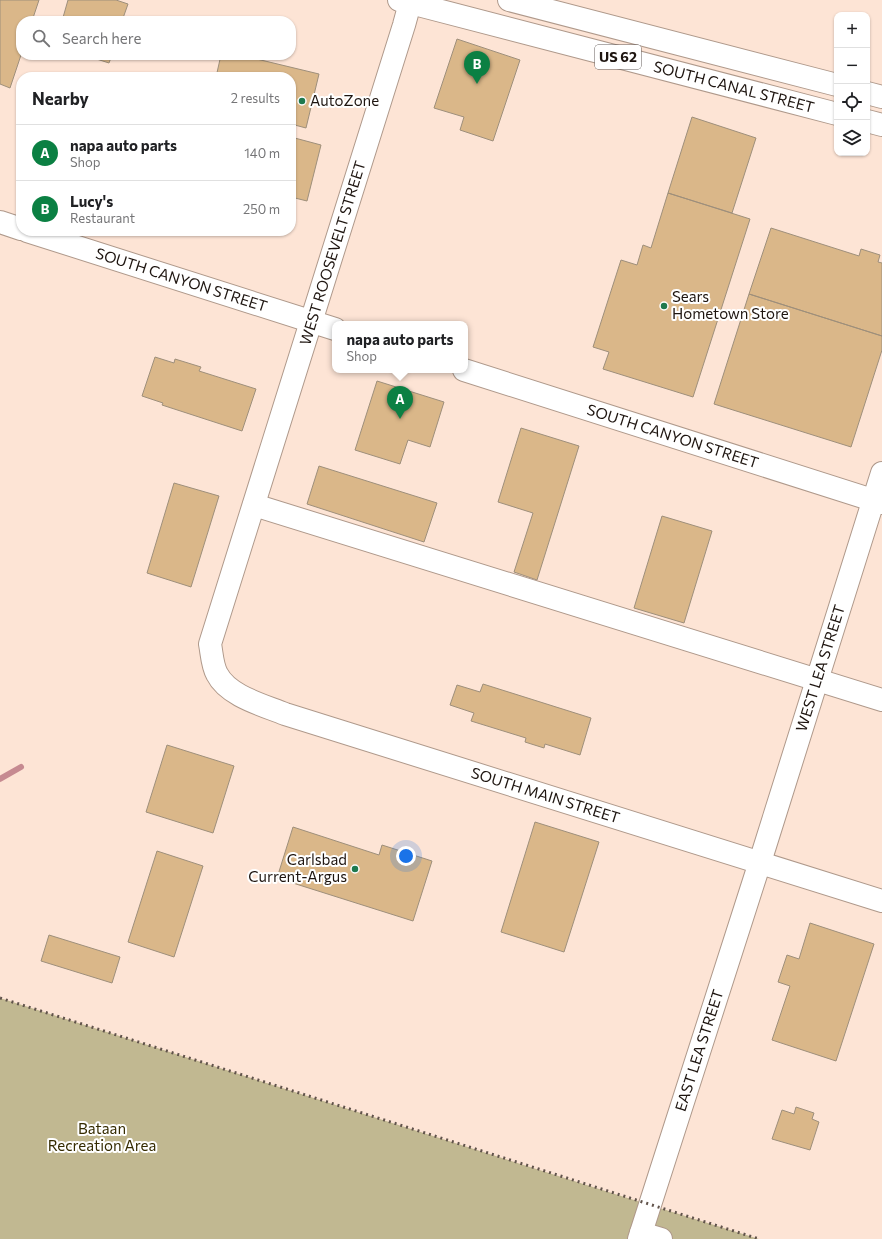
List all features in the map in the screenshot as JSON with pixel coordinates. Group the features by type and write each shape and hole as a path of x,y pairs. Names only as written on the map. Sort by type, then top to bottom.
{"main road":[{"name":"SOUTH CANAL STREET","path":"406,1 834,113"},
{"name":"WEST ROOSEVELT STREET","path":"217,674 213,664 210,644 311,322 406,1"},
{"name":"SOUTH CANAL STREET","path":"518,1 834,84"},
{"path":"870,94 882,97"},
{"path":"870,123 882,125"},
{"path":"0,222 16,227"},
{"name":"SOUTH CANYON STREET","path":"43,236 332,328"},
{"name":"SOUTH CANYON STREET","path":"468,371 878,501"},
{"name":"WEST LEA STREET","path":"760,862 817,679 878,501 882,473"},
{"path":"254,505 882,700"},
{"name":"SOUTH MAIN STREET","path":"217,674 224,684 233,691 285,714 882,901"},
{"name":"EAST LEA STREET","path":"647,1237 760,862"}],"green space":[{"name":"Bataan Recreation Area","path":"0,998 618,1195 759,1239 0,1239"}],"building":[{"path":"0,0 39,0 34,16 16,16 16,60 19,60 10,88 0,84"},
{"path":"68,0 116,0 128,4 124,16 63,16"},
{"path":"457,39 520,60 493,141 460,130 464,117 434,108"},
{"path":"100,60 110,60 109,63"},
{"name":"AutoZone","path":"220,60 261,60 319,74 306,128 296,125 296,72 217,72"},
{"path":"692,117 756,138 732,213 668,193"},
{"path":"296,138 321,145 307,201 296,198"},
{"name":"Sears Hometown Store","path":"668,193 750,219 693,397 603,369 609,352 593,347 621,260 637,265 643,245 651,248"},
{"path":"771,228 859,256 861,249 880,255 878,262 882,263 882,336 749,294"},
{"path":"749,294 882,336 882,350 851,447 714,404"},
{"path":"155,357 174,363 175,359 201,367 199,371 256,389 242,431 162,405 163,403 142,396"},
{"path":"377,381 444,402 430,447 408,440 400,464 355,450"},
{"path":"521,428 579,446 537,580 514,572 533,513 498,502"},
{"path":"319,466 437,503 424,542 307,504"},
{"path":"174,483 219,496 191,587 147,573"},
{"path":"662,516 712,531 684,623 634,608"},
{"path":"483,684 591,718 580,755 545,744 544,748 525,742 526,738 471,721 474,713 450,705 457,685 480,692"},
{"path":"167,745 234,766 213,833 146,812"},
{"path":"535,822 599,842 564,952 501,932"},
{"name":"Carlsbad Current-Argus","path":"293,827 379,855 382,845 432,861 413,921 277,878"},
{"path":"157,851 203,866 174,957 128,942"},
{"path":"810,923 874,944 836,1061 772,1040 790,986 778,982 787,955 799,959"},
{"path":"49,935 120,957 112,983 41,961"},
{"path":"796,1107 814,1113 812,1119 819,1122 810,1150 772,1139 782,1110 794,1114"}],"waterway":[{"path":"0,779 21,767"}],"railway":[{"path":"0,998 759,1239"}],"place":[{"name":"Lucy's","path":"477,84"},
{"name":"AutoZone","path":"302,101"},
{"name":"Sears Hometown Store","path":"664,306"},
{"name":"napa auto parts","path":"400,419"},
{"name":"Carlsbad Current-Argus","path":"355,869"}]}
